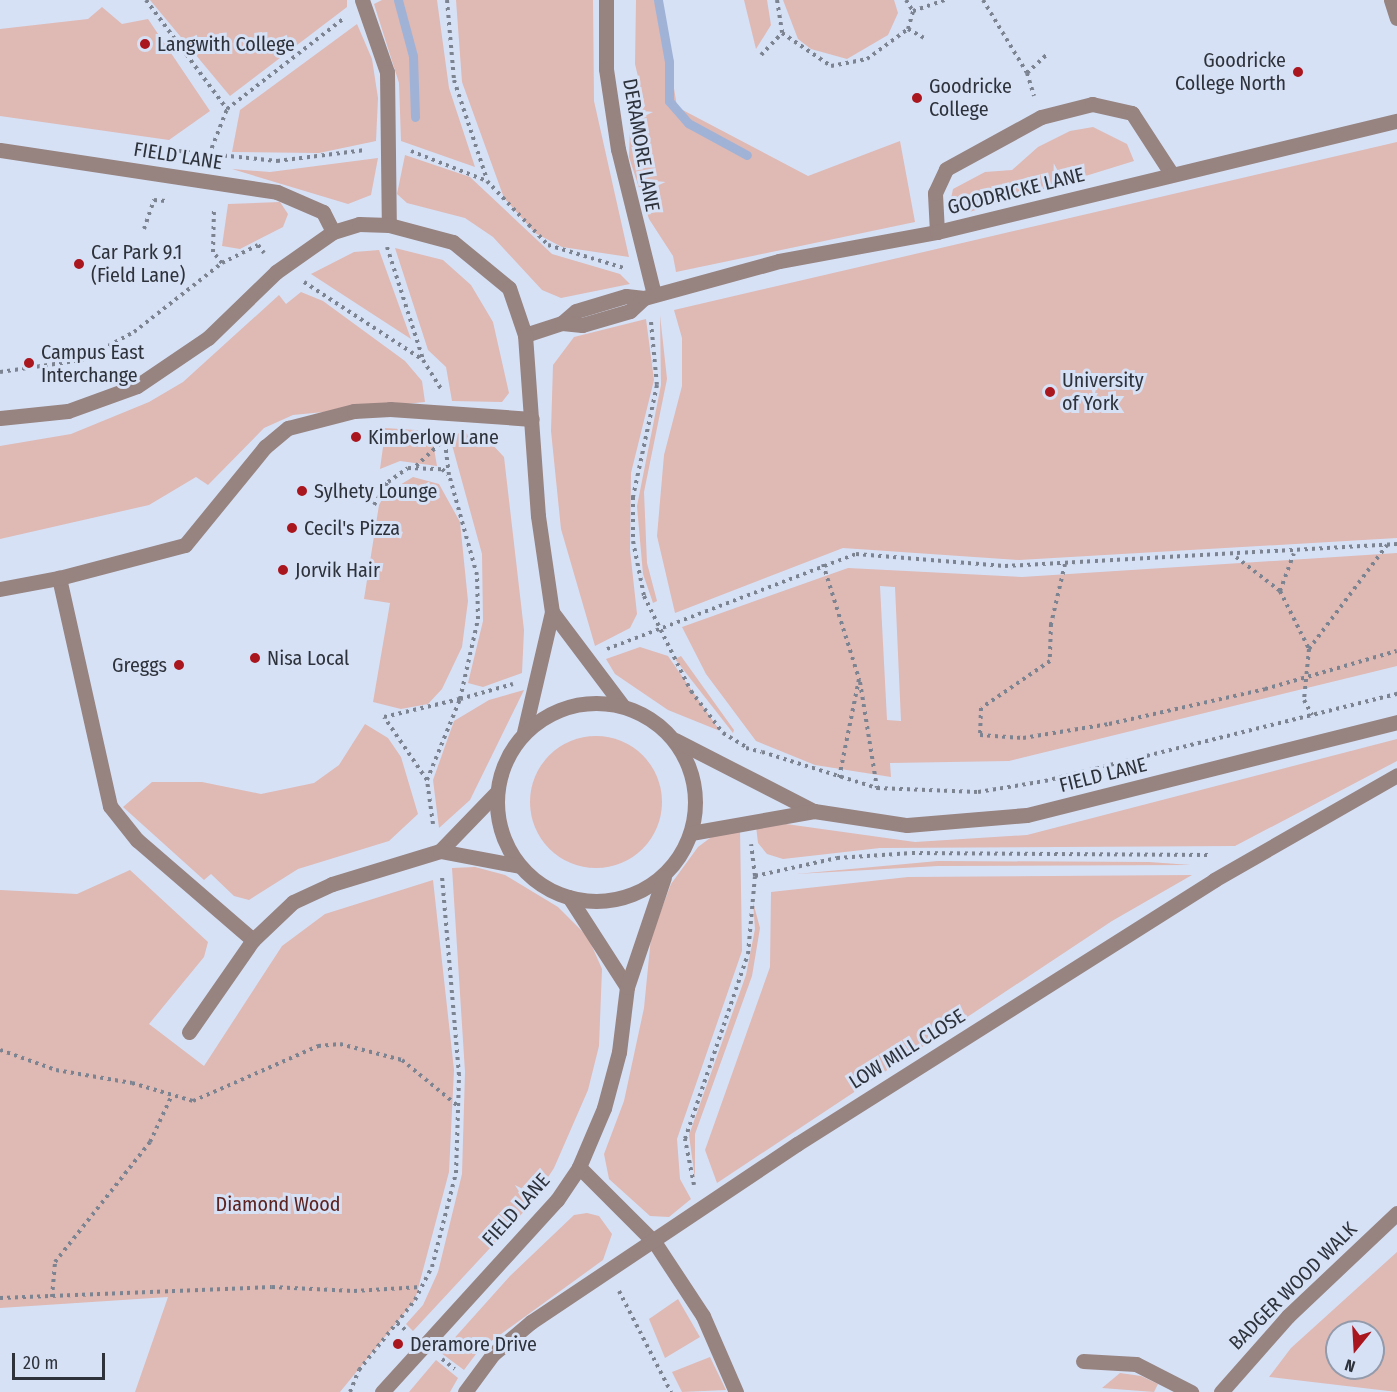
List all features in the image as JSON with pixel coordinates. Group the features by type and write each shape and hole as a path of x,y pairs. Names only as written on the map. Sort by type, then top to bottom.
{"street":[{"name":"DERAMORE LANE","path":"606,0 606,69 632,221 648,274 649,297"},
{"path":"1391,0 1397,18"},
{"path":"363,1 387,72 389,225"},
{"path":"937,232 935,193 946,169 1041,117 1092,104 1132,113 1155,142 1171,173"},
{"name":"GOODRICKE LANE","path":"525,335 562,323 576,311 627,296 649,297 779,261 937,232 1171,173 1397,121"},
{"name":"FIELD LANE","path":"0,150 200,180 302,200 323,212 333,232"},
{"path":"0,418 68,411 137,387 208,338 276,272 333,232 359,224 389,225 436,235 482,262 509,288 525,335 552,612 524,732"},
{"path":"0,589 59,578 185,545 265,447 288,428 354,411 390,409 532,419"},
{"path":"59,578 99,771 110,806 137,840 253,940"},
{"path":"552,612 622,705"},
{"name":"FIELD LANE","path":"665,874 630,896 590,901 569,897 520,866 498,819 496,792 510,750 524,732 569,706 622,705 646,715 674,740 814,811 907,825 1027,815 1397,722"},
{"name":"FIELD LANE","path":"382,1392 557,1200 579,1167 620,1052 627,987 665,874 691,833 692,774 674,740"},
{"name":"LOW MILL CLOSE","path":"465,1392 493,1354 531,1322 655,1243 797,1144 1236,867 1397,775"},
{"path":"189,1032 253,940 302,898 440,851 496,792"},
{"name":"FIELD LANE","path":"691,833 814,811"},
{"path":"440,851 520,866"},
{"name":"FIELD LANE","path":"569,897 627,987"},
{"path":"579,1167 655,1243 703,1316 736,1392"},
{"name":"BADGER WOOD WALK","path":"1221,1392 1288,1316 1397,1213"},
{"path":"1083,1361 1136,1364 1191,1392"}],"path":[{"path":"146,0 227,109"},
{"path":"447,0 454,80 487,181"},
{"path":"777,0 782,33 831,66 867,58 908,29 913,11 906,0"},
{"path":"913,11 945,0"},
{"path":"982,0 1027,73 1041,117"},
{"path":"0,372 82,360 134,332 222,263 213,252 217,209 196,204 200,180 227,109 363,1"},
{"path":"908,29 924,38"},
{"path":"761,55 782,33"},
{"path":"1027,73 1046,55"},
{"path":"167,149 277,161 389,148 452,163 487,181 548,245 648,274"},
{"path":"144,229 154,200 175,202"},
{"path":"389,225 387,253 423,360"},
{"path":"649,297 658,370 641,441 633,542 656,628 691,691 723,733 748,748"},
{"path":"374,505 397,473 416,467 444,440"},
{"path":"416,467 449,475"},
{"path":"598,653 669,623 823,564 856,554 958,567 1235,557 1397,544"},
{"path":"1312,715 1304,700 1309,649 1387,545"},
{"path":"1280,591 1294,552"},
{"path":"1235,557 1280,591 1309,649"},
{"path":"823,564 860,679 877,788"},
{"path":"1065,564 1051,624 1050,661 981,708 980,735 1061,733 1305,678 1397,651"},
{"path":"839,778 860,679"},
{"path":"350,1392 359,1370 422,1287 456,1173 459,1107 440,851 427,780 384,717 522,681"},
{"path":"762,752 839,778 877,788 978,792 1045,781 1397,694"},
{"path":"427,780 460,699"},
{"path":"708,1206 685,1161 685,1139 741,981 755,876 837,858 912,852 1219,856 1236,867"},
{"path":"0,1050 56,1070 194,1101 211,1098 318,1046 340,1044 402,1060 459,1107"},
{"path":"52,1297 56,1262 150,1142 172,1095"},
{"path":"608,1271 670,1392"},
{"path":"0,1298 272,1287 354,1291 422,1287"}],"green space":[{"path":"150,0 347,0 347,7 230,96"},
{"path":"382,0 437,0 449,88 475,167 401,141 399,83 374,4"},
{"path":"456,0 593,0 594,101 629,257 562,247 535,233 504,198 462,82"},
{"path":"636,0 660,0 677,107 808,176 900,141 915,222 676,272 673,256 649,219 629,157 630,126 645,106 635,64"},
{"path":"744,0 767,0 771,25 756,49"},
{"path":"783,0 894,0 898,13 888,35 847,59 811,49 798,39"},
{"path":"102,7 122,24 148,19 210,111 169,140 0,116 0,29 88,19"},
{"path":"357,24 372,59 378,98 376,141 319,153 232,152 240,110"},
{"path":"1093,127 1127,144 1134,161 966,213 950,203 953,189 985,172 1012,170 1038,147 1070,131"},
{"path":"1397,142 1397,538 1019,560 843,548 675,613 657,536 664,455 682,386 682,338 674,310"},
{"path":"405,155 470,177 552,254 620,274 630,284 561,298 542,290 493,237 465,218 407,203 397,194"},
{"path":"378,158 371,195 348,204 232,169 270,172"},
{"path":"280,202 288,214 283,227 240,249 222,246 228,204"},
{"path":"395,248 443,260 471,285 493,322 509,393 502,402 452,401 446,367 428,350"},
{"path":"379,250 411,339 311,274 354,252"},
{"path":"301,292 323,301 405,361 422,381 425,402 293,415 264,428 208,485 196,477 149,505 0,539 0,446 71,434 149,402 183,382 279,295 286,304"},
{"path":"660,315 667,379 644,492 647,563 657,601 653,603 643,574 637,506 661,385"},
{"path":"646,319 654,380 631,473 630,550 637,614 630,628 595,646 561,529 551,431 553,365 574,337"},
{"path":"369,427 431,431 437,466 400,461 380,469 383,447 367,445"},
{"path":"465,433 489,441 504,457 524,630 522,673 483,687 468,683 483,621 482,554 449,434"},
{"path":"413,477 439,484 460,522 468,601 462,647 442,689 428,704 401,709 373,702 390,603 364,599 379,505 385,494"},
{"path":"1397,553 1397,666 1009,761 890,763 891,777 815,765 756,741 706,674 682,627 848,568 1022,577","holes":["880,586 895,587 901,721 887,720"]},
{"path":"640,647 668,656 720,731 668,710 615,674 606,659"},
{"path":"681,656 734,730 733,733 675,659"},
{"path":"524,690 470,800 439,828 433,780 454,721 489,700"},
{"path":"365,724 388,738 401,757 418,814 389,841 298,869 249,900 234,896 211,874 204,880 123,807 152,782 202,782 261,794 314,783 339,765"},
{"path":"596,736 621,741 642,756 657,777 662,802 657,827 642,848 621,863 596,868 571,863 550,848 535,827 530,802 535,777 550,756 571,741"},
{"path":"1397,739 1397,761 1235,846 880,848 783,859 767,854 758,843 756,826 786,824 915,842 1027,835"},
{"path":"740,828 742,951 677,1139 680,1179 691,1199 669,1217 650,1216 609,1179 604,1154 624,1101 644,1008 651,937 671,884 698,847 714,835"},
{"path":"938,861 1149,862 1191,865 938,866 796,874"},
{"path":"475,867 505,875 558,907 588,937 602,969 599,1046 588,1090 554,1168 530,1205 413,1331 406,1324 423,1305 438,1272 462,1174 465,1072 452,868"},
{"name":"Diamond Wood","path":"130,870 208,942 204,957 149,1024 204,1066 282,946 325,914 433,880 454,1070 449,1172 415,1300 340,1392 135,1392 168,1297 0,1308 0,890 77,894"},
{"path":"1192,875 1112,921 717,1183 705,1150 770,967 771,892 908,877"},
{"path":"753,902 760,928 752,976 695,1134 695,1179 689,1135 746,975 755,929"},
{"path":"587,1213 599,1216 612,1234 603,1260 479,1350 464,1370 441,1353 510,1276 574,1215"},
{"path":"1397,1252 1397,1392 1269,1377 1291,1348"},
{"path":"678,1299 700,1337 665,1358 649,1319"},
{"path":"710,1357 726,1390 682,1392 672,1372"},
{"path":"436,1360 458,1378 450,1392 409,1392"},
{"path":"1120,1373 1141,1376 1158,1384 1154,1392 1102,1388"}],"waterway":[{"path":"398,0 413,56 415,117"},
{"path":"658,0 669,62 669,101 688,123 747,155"}],"place":[{"name":"Langwith College","path":"145,44"},
{"name":"Goodricke College North","path":"1298,72"},
{"name":"Goodricke College","path":"917,98"},
{"name":"Car Park 9.1 (Field Lane)","path":"79,264"},
{"name":"Campus East Interchange","path":"29,363"},
{"name":"University of York","path":"1050,392"},
{"name":"Kimberlow Lane","path":"356,437"},
{"name":"Sylhety Lounge","path":"302,491"},
{"name":"Cecil's Pizza","path":"292,528"},
{"name":"Jorvik Hair","path":"283,570"},
{"name":"Nisa Local","path":"255,658"},
{"name":"Greggs","path":"179,665"},
{"name":"Deramore Drive","path":"398,1344"}]}
